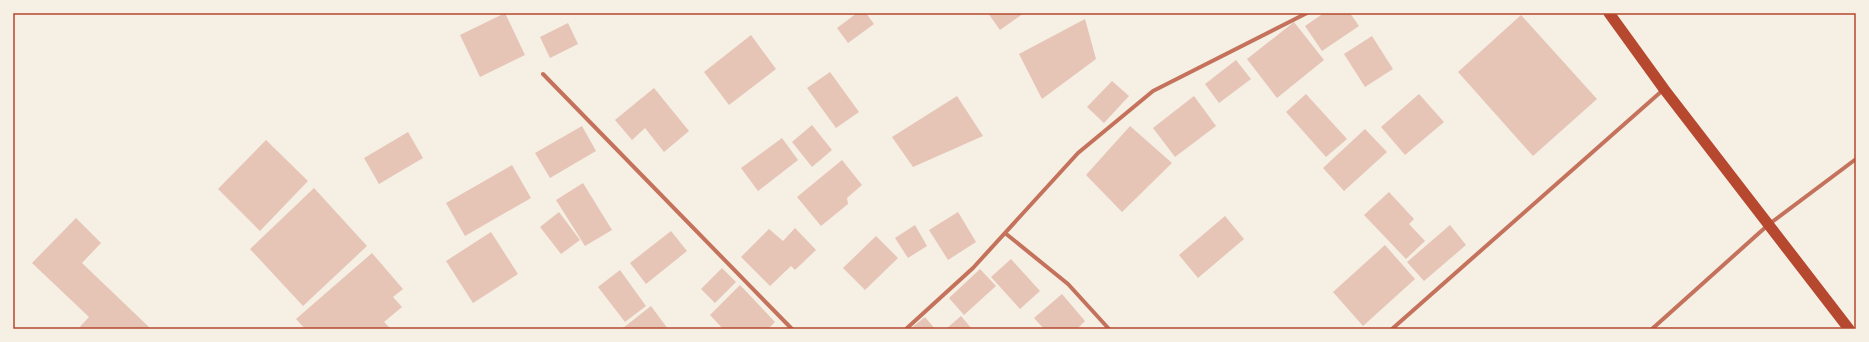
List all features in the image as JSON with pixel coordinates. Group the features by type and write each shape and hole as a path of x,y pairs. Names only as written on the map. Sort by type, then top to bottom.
{"highway":[{"path":"1609,13 1664,90 1849,329"}],"street":[{"path":"906,329 973,268 1078,153 1153,91 1307,13"},
{"path":"543,74 792,329"},
{"path":"1392,329 1664,90"},
{"path":"1652,329 1768,225 1856,159"},
{"path":"1005,233 1068,284 1109,329"}],"building":[{"path":"505,13 525,55 480,77 460,35"},
{"path":"857,13 866,13 874,24 848,43 837,28"},
{"path":"988,13 1024,13 1000,30"},
{"path":"1324,13 1350,13 1359,26 1322,51 1305,26"},
{"path":"1521,15 1597,99 1533,156 1458,72"},
{"path":"1085,19 1096,59 1042,99 1019,54"},
{"path":"1294,22 1324,60 1277,98 1247,59"},
{"path":"568,23 578,44 550,58 540,37"},
{"path":"751,35 776,69 729,105 704,72"},
{"path":"1372,36 1393,69 1365,87 1344,54"},
{"path":"1236,60 1251,79 1219,103 1205,84"},
{"path":"830,72 859,112 836,128 807,88"},
{"path":"1112,81 1129,96 1104,123 1087,107"},
{"path":"654,88 689,131 664,152 645,128 632,140 615,120"},
{"path":"1306,94 1347,139 1326,157 1286,112"},
{"path":"1419,94 1444,122 1405,155 1381,127"},
{"path":"957,96 983,136 913,167 892,137"},
{"path":"1194,96 1216,126 1175,157 1153,128"},
{"path":"812,125 832,150 812,167 792,142"},
{"path":"582,126 596,151 550,178 535,153"},
{"path":"1130,126 1172,163 1122,212 1086,175"},
{"path":"1365,129 1387,152 1344,191 1323,168"},
{"path":"408,132 423,158 379,184 364,158"},
{"path":"782,138 798,160 758,191 741,168"},
{"path":"266,140 308,181 260,231 218,189"},
{"path":"842,160 862,185 847,198 848,204 821,226 797,197"},
{"path":"512,165 531,198 465,236 446,203"},
{"path":"583,183 612,230 585,246 556,200"},
{"path":"314,188 367,246 303,306 250,249"},
{"path":"1389,192 1414,219 1409,224 1425,241 1406,259 1364,215"},
{"path":"559,212 580,240 561,254 540,227"},
{"path":"958,212 976,242 948,260 929,230"},
{"path":"1225,216 1244,239 1198,278 1179,255"},
{"path":"76,218 101,243 82,263 151,329 78,329 89,317 32,263"},
{"path":"915,225 927,246 908,258 895,238"},
{"path":"1450,225 1466,245 1424,281 1407,262"},
{"path":"795,228 816,250 795,270 791,266 770,286 741,257 769,229 783,241"},
{"path":"671,231 687,251 646,284 630,263"},
{"path":"491,232 518,274 473,303 446,261"},
{"path":"876,236 898,258 865,290 843,268"},
{"path":"1385,245 1415,279 1363,326 1333,292"},
{"path":"372,253 403,289 393,297 402,307 384,322 391,329 305,329 296,319"},
{"path":"1011,259 1040,291 1020,309 991,277"},
{"path":"722,268 736,282 715,303 701,289"},
{"path":"980,269 996,286 964,315 949,298"},
{"path":"620,270 646,306 625,322 598,287"},
{"path":"740,285 775,322 768,329 723,329 710,315"},
{"path":"1062,294 1085,321 1077,329 1044,329 1034,318"},
{"path":"651,306 668,329 623,328"},
{"path":"961,316 972,329 946,329"},
{"path":"925,317 935,329 910,329"}]}
